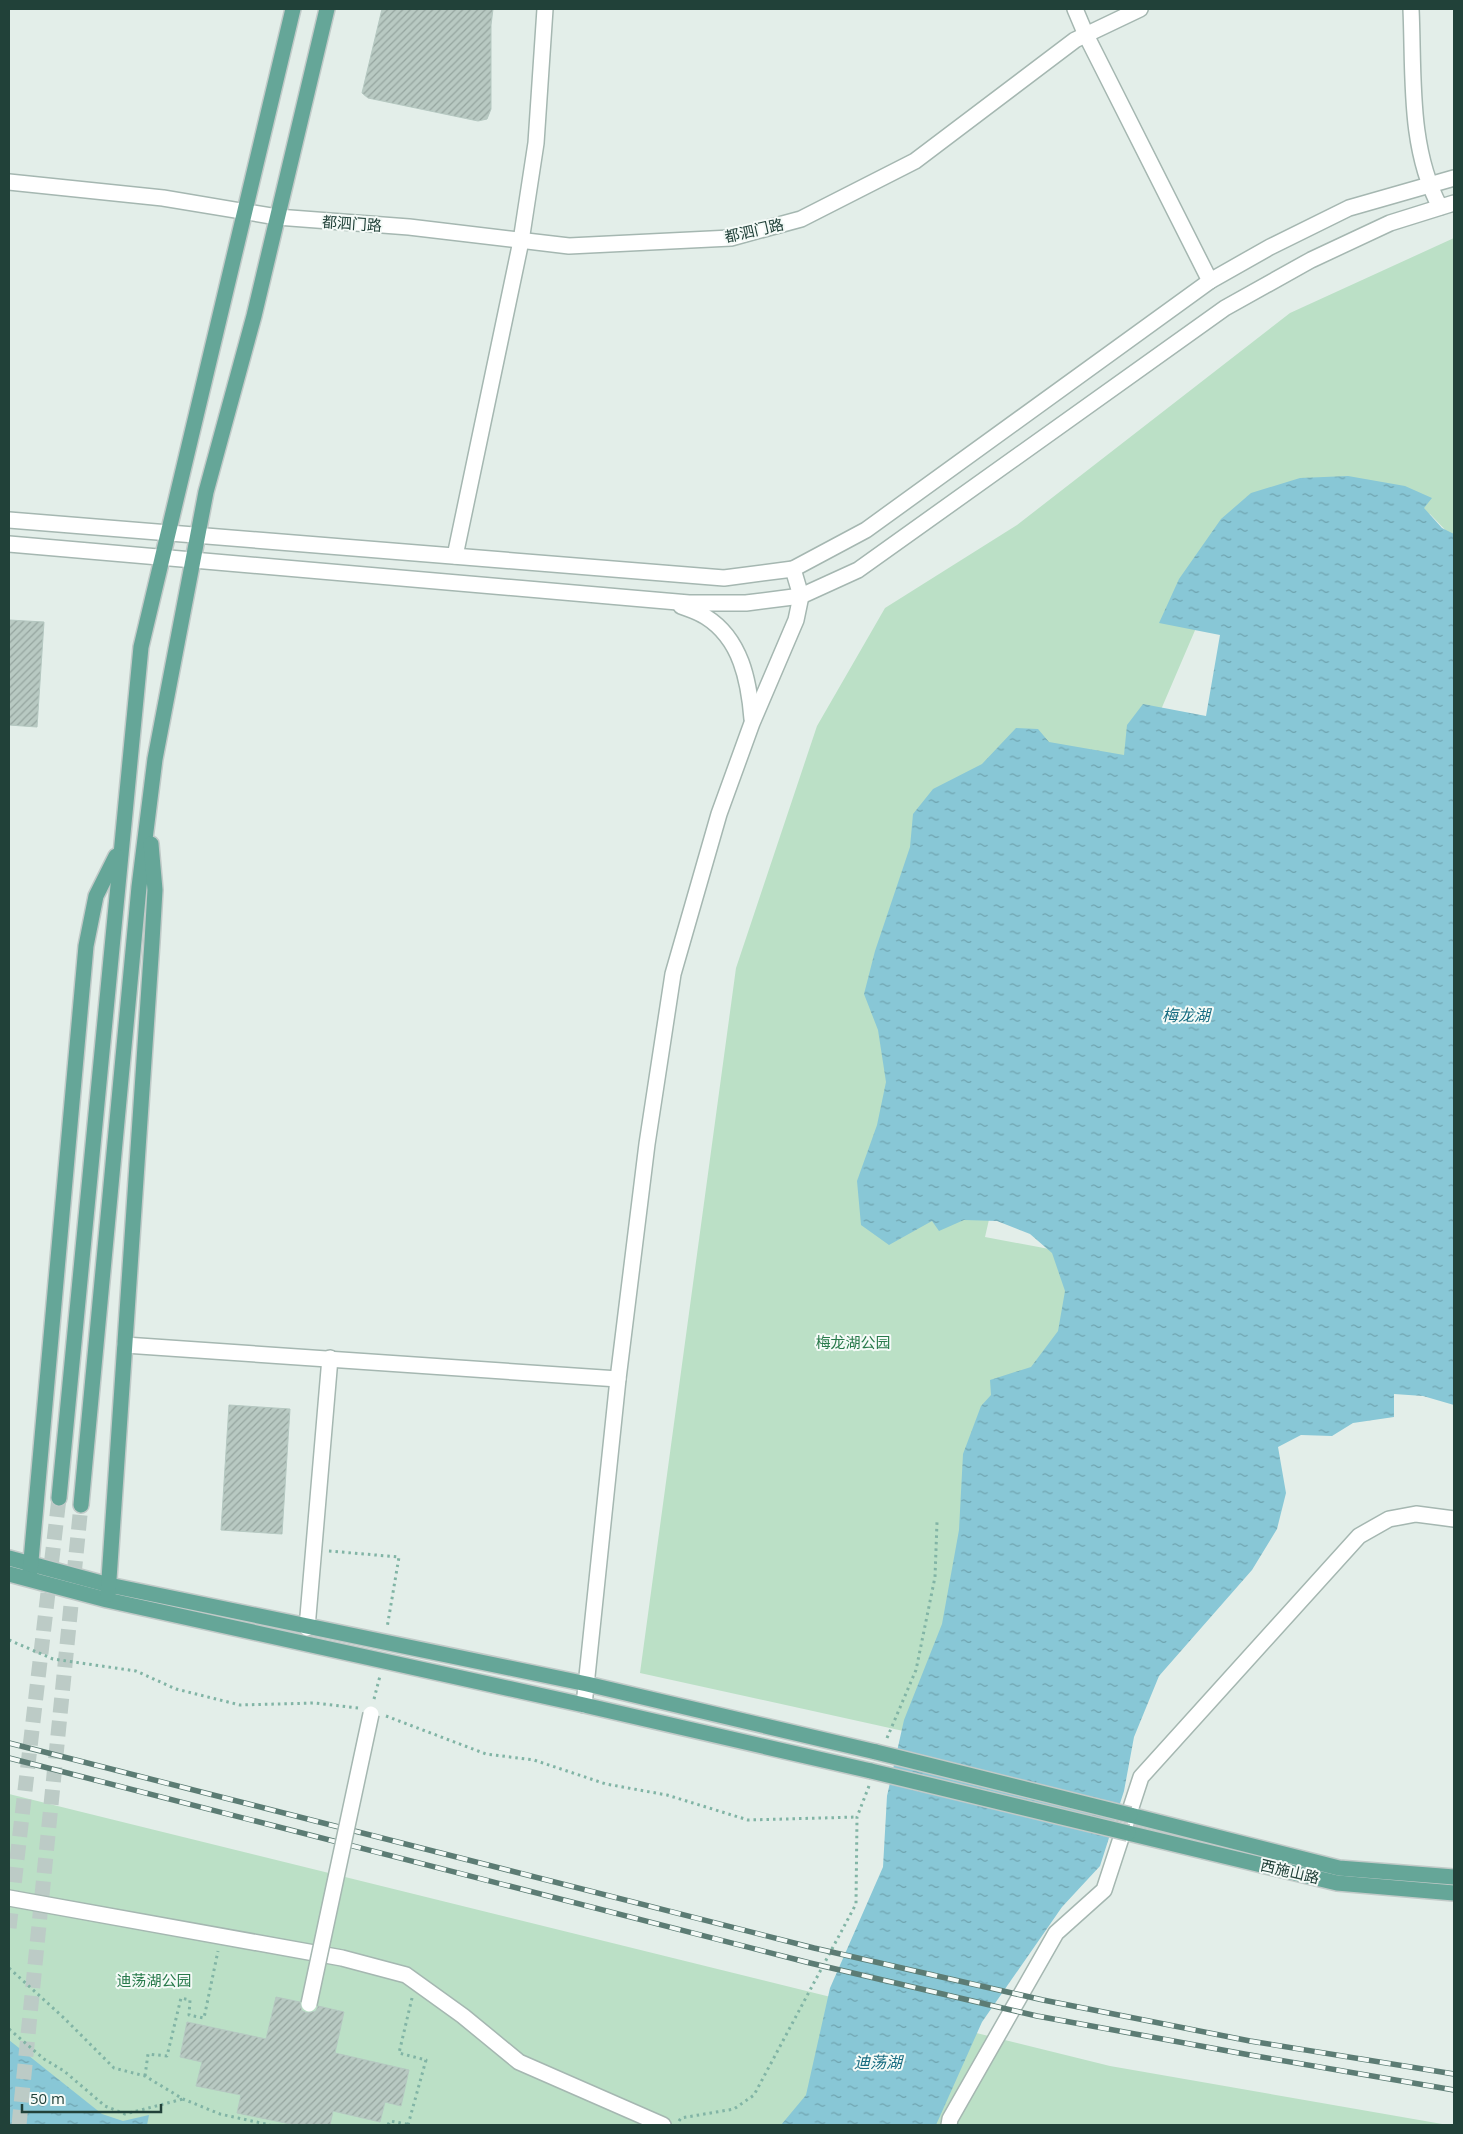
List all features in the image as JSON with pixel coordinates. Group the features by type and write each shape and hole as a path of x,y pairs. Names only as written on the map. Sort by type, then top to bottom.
{"main road":[{"path":"59,1498 141,647 293,9"},
{"path":"81,1505 139,887 155,759 206,492 254,316 327,9"},
{"path":"107,1600 155,890 149,812"},
{"path":"30,1580 86,946 96,896 121,845"},
{"name":"西施山路","path":"9,1558 109,1585 307,1628 587,1684 880,1750 1339,1868 1454,1877"},
{"name":"西施山路","path":"9,1574 107,1600 584,1705 870,1777 1128,1833 1337,1882 1454,1893"}],"street":[{"path":"455,556 521,241 536,143 545,9"},
{"path":"1075,9 1086,35 1210,281"},
{"name":"都泗门路","path":"9,182 163,198 278,217 409,227 569,246 731,238 801,219 915,161 1075,40 1140,9"},
{"path":"9,544 670,601 746,603 800,596 858,570 1225,308 1310,260 1355,239 1390,223 1447,205 1429,187 1417,138 1411,9"},
{"path":"9,520 724,578 793,569 866,530 1210,281 1349,208 1429,187 1454,178"},
{"path":"584,1705 618,1379 646,1144 673,974 718,814 752,723 796,620 800,596 793,569"},
{"path":"670,601 706,617 727,637 742,662 750,687 752,723"},
{"path":"125,1345 618,1379"},
{"path":"307,1628 330,1358"},
{"path":"949,2125 950,2119 1056,1933 1104,1890 1141,1777 1359,1536 1389,1519 1416,1514 1454,1519"},
{"path":"309,2004 370,1712"},
{"path":"9,1898 342,1958 406,1974 463,2016 519,2062 663,2125"}],"path":[{"path":"880,1750 916,1670 935,1577 937,1522"},
{"path":"314,1550 399,1557"},
{"path":"9,1640 53,1659 136,1670 176,1689 240,1705 314,1703 370,1712 486,1754 534,1760 606,1784 667,1795 748,1820 857,1817"},
{"path":"675,2125 681,2118 734,2109 754,2095 856,1904 857,1817 870,1777"},
{"path":"144,2076 148,2054 167,2056 181,1998 190,2000 189,2015 204,2018 221,1936"},
{"path":"9,1968 64,2018 114,2068 144,2076 183,2099 220,2114 270,2125"},
{"path":"388,2125 390,2121 409,2125 426,2060 399,2053 416,1982"},
{"path":"9,2030 44,2059 64,2071 105,2106 125,2114 183,2099"}],"green space":[{"name":"梅龙湖公园","path":"1454,238 1454,539 1430,514 1310,498 1232,544 1133,775 1016,1102 985,1237 1060,1251 1085,1301 926,1736 640,1673 736,968 817,726 885,608 1017,525 1290,313"},
{"name":"迪荡湖公园","path":"9,1794 1110,2066 1448,2125 9,2125"}],"water":[{"name":"梅龙湖","path":"1348,476 1405,486 1432,498 1424,508 1442,528 1454,534 1454,1405 1423,1396 1394,1394 1394,1417 1353,1423 1332,1436 1301,1435 1278,1447 1286,1493 1277,1529 1252,1570 1159,1676 1134,1737 1124,1791 1100,1866 1062,1907 982,2022 936,2125 781,2125 806,2095 830,1988 883,1867 887,1796 904,1720 942,1624 959,1530 963,1454 981,1406 991,1395 990,1380 1031,1367 1058,1331 1065,1291 1052,1253 1030,1234 997,1221 964,1220 939,1231 932,1221 889,1245 861,1225 857,1181 877,1125 886,1082 878,1030 864,994 875,951 910,847 913,814 933,789 982,764 1016,728 1038,729 1049,742 1124,755 1127,725 1143,704 1206,716 1220,635 1159,623 1179,579 1221,519 1251,493 1300,478"},
{"path":"9,2040 102,2114 123,2121 149,2115 147,2125 9,2125"}],"building":[{"path":"382,9 493,9 491,25 491,109 487,119 478,121 368,98 362,93"},
{"path":"9,620 44,622 37,727 9,725"},
{"path":"229,1405 290,1409 282,1534 221,1530"},
{"path":"276,1997 300,2002 302,2011 308,2013 316,2011 318,2006 344,2012 335,2053 409,2070 401,2106 385,2102 380,2122 333,2111 330,2125 295,2125 237,2113 241,2095 196,2086 202,2062 180,2057 187,2022 266,2039"}],"tunnel":[{"path":"9,1928 59,1498"},
{"path":"19,2125 81,1505"}],"railway":[{"path":"9,1743 814,1948 1043,2000 1250,2041 1454,2074"},
{"path":"9,1758 810,1963 1037,2016 1454,2090"}],"water label":[{"name":"迪荡湖","path":"878,2062"}]}
